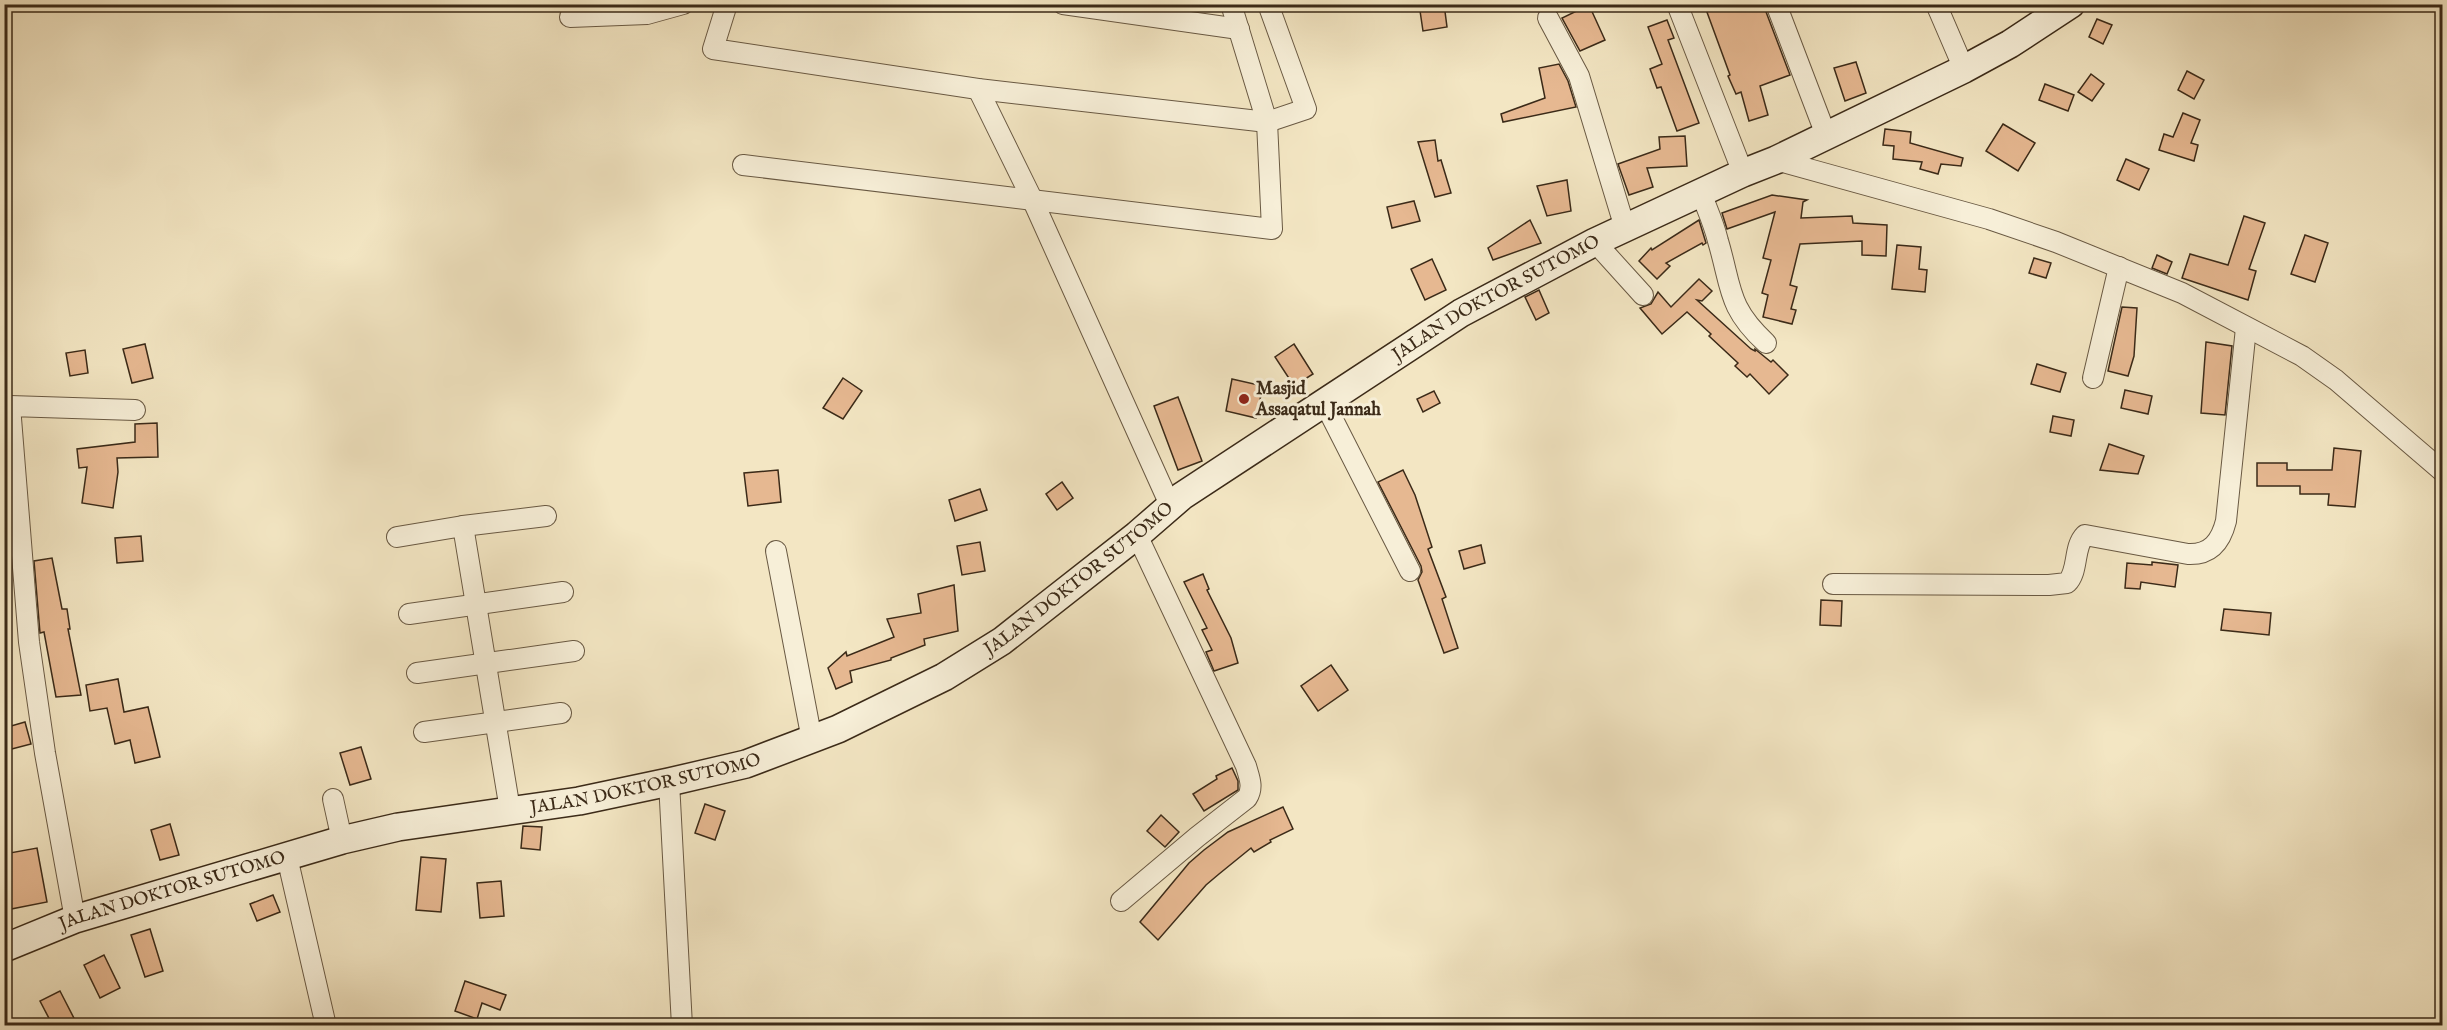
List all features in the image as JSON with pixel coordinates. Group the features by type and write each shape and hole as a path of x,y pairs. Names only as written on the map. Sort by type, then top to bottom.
{"street":[{"path":"570,17 647,14 683,4"},
{"path":"726,4 713,48 978,89 1267,122 1305,109 1268,4"},
{"path":"1063,4 1239,29"},
{"path":"744,165 1272,229 1267,122 1231,4"},
{"path":"1677,4 1743,173"},
{"path":"1776,4 1826,135"},
{"path":"1936,4 1964,69"},
{"name":"JALAN DOKTOR SUTOMO","path":"4,948 75,919 342,840 398,827 579,801 669,782 746,764 812,740 898,700 944,676 1002,641 1137,535 1170,505 1461,313 1595,242 1776,160 1964,69 2010,44 2071,4"},
{"path":"1548,18 1578,76 1625,228"},
{"path":"978,89 1032,201 1170,505"},
{"path":"1776,160 1989,219 2182,293 2301,356 2336,380 2442,471"},
{"path":"1701,193 1716,232 1728,284 1738,312 1748,326 1766,343"},
{"path":"1595,242 1643,295"},
{"path":"2093,378 2119,267"},
{"path":"1833,584 2049,585 2067,583 2072,576 2080,540 2085,536 2188,554 2198,555 2209,550 2217,545 2222,537 2226,521 2246,328"},
{"path":"1324,402 1410,571"},
{"path":"75,919 45,753 29,642 7,405 135,410"},
{"path":"397,537 546,516"},
{"path":"463,526 510,810"},
{"path":"1121,901 1251,793 1251,784 1245,766 1137,535"},
{"path":"776,551 812,740"},
{"path":"409,614 563,592"},
{"path":"417,673 574,651"},
{"path":"424,732 561,713"},
{"path":"669,782 682,1026"},
{"path":"333,799 342,840"},
{"path":"287,857 326,1026"}],"building":[{"path":"1419,4 1444,4 1447,27 1423,31"},
{"path":"1704,4 1763,4 1790,75 1760,86 1768,115 1749,121 1741,92 1736,94 1728,76 1730,75"},
{"path":"1589,5 1605,40 1580,51 1562,18"},
{"path":"2097,19 2112,25 2103,44 2089,37"},
{"path":"1667,20 1674,38 1668,40 1699,123 1677,131 1661,87 1657,88 1650,69 1662,64 1648,27"},
{"path":"1856,62 1866,93 1845,101 1834,68"},
{"path":"1559,64 1568,81 1576,107 1503,122 1501,114 1545,98 1539,68"},
{"path":"2187,71 2204,80 2194,99 2178,90"},
{"path":"2091,74 2104,84 2092,101 2078,92"},
{"path":"2045,84 2074,95 2068,111 2039,100"},
{"path":"2183,113 2200,120 2191,143 2198,145 2194,161 2159,150 2164,134 2173,137"},
{"path":"2003,124 2035,143 2018,171 1986,151"},
{"path":"1885,129 1911,132 1910,143 1963,158 1961,166 1941,164 1938,174 1920,169 1922,162 1893,159 1894,146 1883,145"},
{"path":"1685,136 1687,166 1647,168 1653,187 1629,195 1618,164 1660,149 1659,137"},
{"path":"1435,140 1438,161 1441,160 1451,193 1435,197 1418,142"},
{"path":"2126,159 2149,169 2139,190 2117,180"},
{"path":"1567,180 1571,211 1547,216 1537,186"},
{"path":"1772,195 1807,200 1803,202 1801,218 1852,216 1853,223 1887,225 1886,256 1862,255 1862,241 1800,244 1790,285 1797,287 1791,309 1796,310 1792,324 1763,317 1768,295 1762,293 1771,260 1763,258 1775,212 1727,229 1722,213"},
{"path":"1414,201 1420,221 1392,228 1387,207"},
{"path":"2244,216 2265,223 2249,269 2256,271 2248,300 2182,278 2190,254 2228,265"},
{"path":"1530,220 1541,243 1493,260 1488,248"},
{"path":"1699,220 1706,243 1666,263 1670,266 1657,279 1639,261 1651,248 1652,250"},
{"path":"2305,235 2328,243 2315,282 2291,274"},
{"path":"1897,245 1921,247 1919,269 1927,270 1925,292 1892,289"},
{"path":"2157,255 2172,262 2167,274 2152,268"},
{"path":"2034,258 2051,263 2046,278 2029,273"},
{"path":"1432,259 1446,290 1425,300 1411,269"},
{"path":"1699,279 1712,291 1702,301 1697,300 1751,349 1755,351 1755,349 1771,362 1773,360 1788,375 1769,394 1750,374 1747,377 1735,366 1738,363 1687,312 1662,334 1640,308 1651,304 1658,292 1671,307"},
{"path":"1539,290 1549,313 1536,320 1525,297"},
{"path":"2122,307 2137,308 2134,356 2128,376 2108,371"},
{"path":"2206,342 2232,346 2225,415 2201,413"},
{"path":"145,344 153,378 132,383 123,349"},
{"path":"1294,344 1313,374 1294,386 1275,357"},
{"path":"85,350 88,373 70,376 66,353"},
{"path":"2037,364 2066,373 2060,392 2031,384"},
{"path":"843,378 862,391 843,419 823,408"},
{"name":"Masjid Assaqatul Jannah","path":"1232,379 1263,386 1256,418 1226,411"},
{"path":"2125,390 2152,396 2148,414 2121,408"},
{"path":"1434,391 1440,403 1423,412 1417,399"},
{"path":"1178,397 1202,461 1178,470 1154,406"},
{"path":"2053,416 2074,420 2071,436 2050,432"},
{"path":"157,423 158,457 117,458 118,472 113,508 82,503 87,467 79,468 77,449 135,442 135,424"},
{"path":"2109,444 2144,456 2138,474 2100,470"},
{"path":"2334,448 2361,451 2355,507 2328,505 2329,494 2300,494 2300,486 2257,486 2257,463 2287,463 2287,470 2332,470"},
{"path":"778,470 781,502 748,506 744,473"},
{"path":"1403,470 1415,495 1432,547 1428,549 1446,597 1442,599 1458,648 1444,653 1418,580 1422,572 1421,566 1378,482"},
{"path":"1062,482 1073,498 1057,510 1046,494"},
{"path":"980,489 987,510 955,521 949,500"},
{"path":"141,536 143,561 117,563 115,538"},
{"path":"980,542 985,571 962,575 957,546"},
{"path":"1481,545 1485,563 1464,569 1459,551"},
{"path":"52,558 62,609 67,609 70,629 68,629 81,695 56,697 44,632 40,633 34,561"},
{"path":"2152,562 2178,565 2175,587 2141,582 2140,589 2125,588 2127,563 2152,565"},
{"path":"1203,574 1209,589 1207,590 1231,638 1238,663 1214,671 1206,652 1212,650 1202,630 1207,628 1184,582"},
{"path":"954,585 958,631 924,639 925,645 891,658 891,660 850,671 852,682 836,689 828,668 846,652 847,656 894,637 887,619 921,613 918,594"},
{"path":"1821,600 1842,601 1841,626 1820,625"},
{"path":"2224,609 2271,613 2269,635 2221,630"},
{"path":"1331,665 1348,690 1318,711 1301,686"},
{"path":"118,679 124,712 148,707 160,757 135,763 130,740 115,744 107,708 90,711 86,685"},
{"path":"25,722 31,744 4,751 4,728"},
{"path":"361,747 371,779 350,785 340,753"},
{"path":"1232,768 1238,781 1238,790 1204,811 1193,794 1217,779 1216,776"},
{"path":"705,804 725,811 715,840 695,833"},
{"path":"1283,807 1293,829 1270,840 1271,842 1254,852 1251,848 1219,874 1206,885 1158,940 1140,922 1189,863 1204,850 1228,832"},
{"path":"1161,815 1179,832 1165,847 1147,831"},
{"path":"170,824 179,855 160,860 151,830"},
{"path":"523,826 542,827 540,850 521,848"},
{"path":"37,848 47,902 6,910 4,854"},
{"path":"421,857 446,859 441,912 416,910"},
{"path":"501,881 504,916 480,918 477,883"},
{"path":"273,895 280,912 257,921 250,904"},
{"path":"150,929 163,971 145,977 131,935"},
{"path":"104,955 120,988 100,998 84,965"},
{"path":"465,981 506,995 500,1010 482,1003 477,1019 455,1011"},
{"path":"60,991 78,1026 53,1026 40,1001"}],"place":[{"name":"Masjid Assaqatul Jannah","path":"1244,399"}]}
